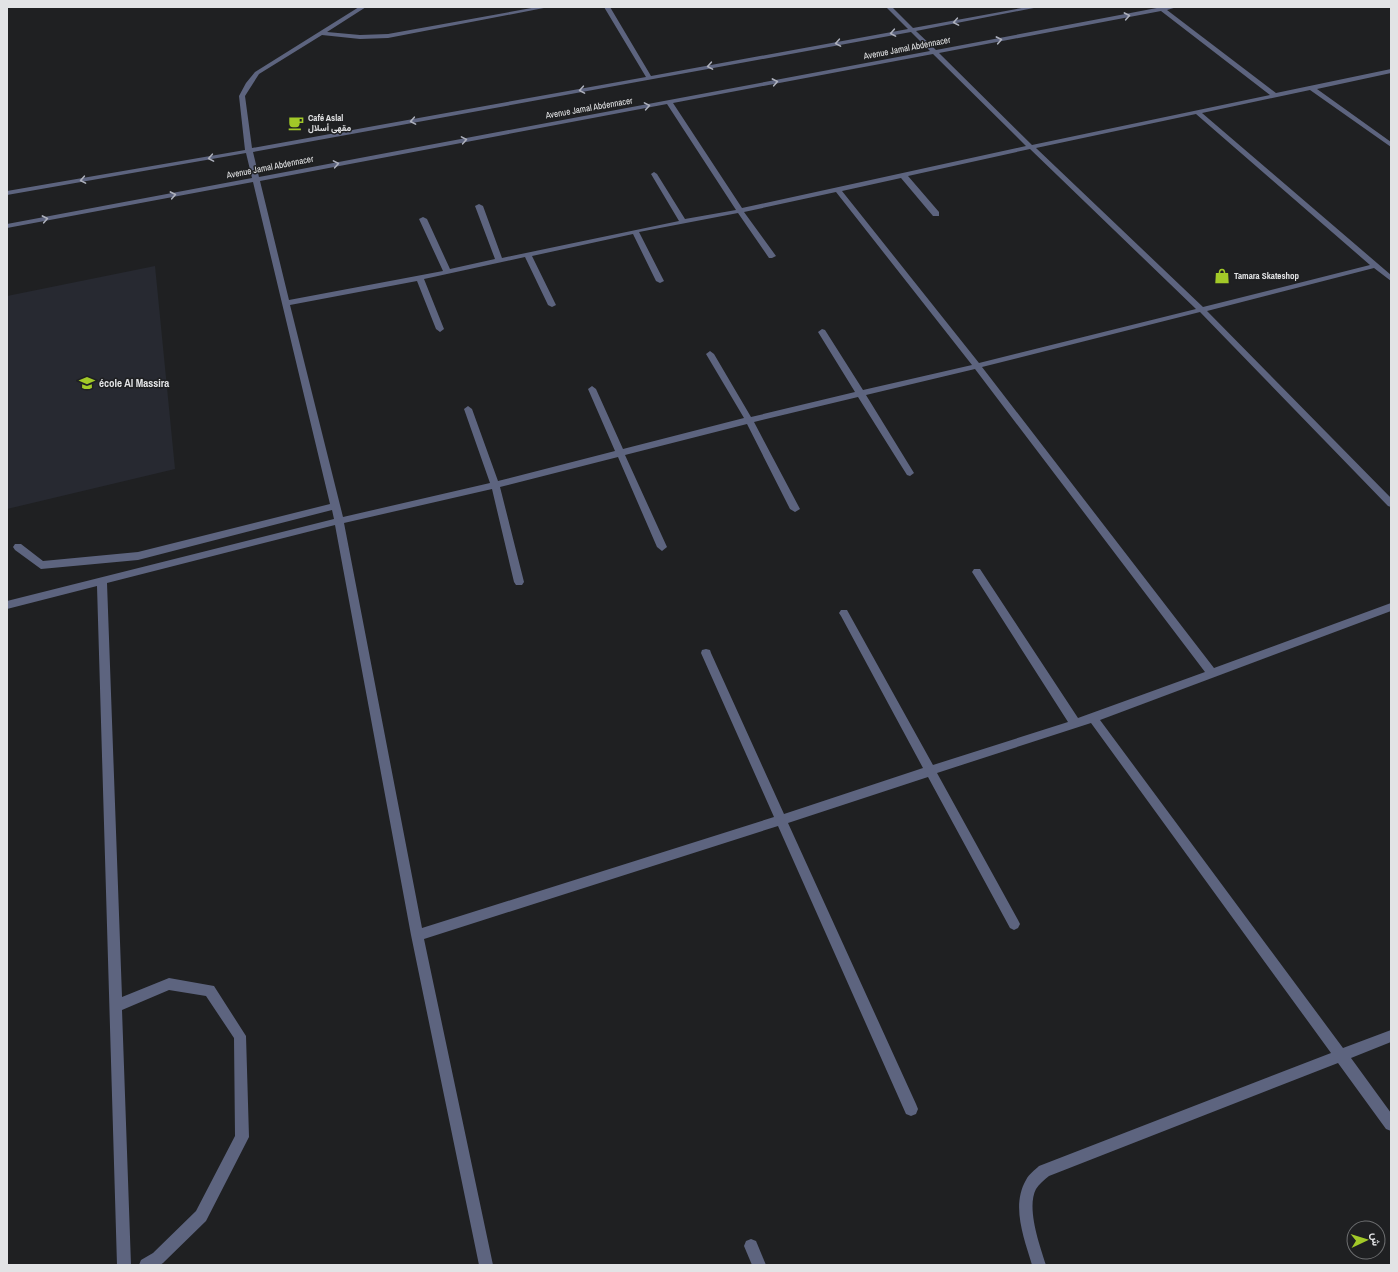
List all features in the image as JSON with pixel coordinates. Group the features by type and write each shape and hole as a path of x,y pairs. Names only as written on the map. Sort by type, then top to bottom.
{"street":[{"path":"363,7 257,73 249,83 242,96 250,151 262,205 288,303 336,506 417,935 486,1265"},
{"path":"319,33 360,37 388,36 515,10 546,7"},
{"path":"607,7 649,77"},
{"path":"889,7 1031,147 1201,309 1391,504"},
{"name":"Avenue Jamal Abdennacer","path":"7,193 250,151 1036,7"},
{"name":"Avenue Jamal Abdennacer","path":"7,226 1174,7"},
{"path":"1162,9 1276,96"},
{"path":"288,303 420,278 635,230 740,211 1031,147 1313,89 1391,71"},
{"path":"1313,89 1391,144"},
{"path":"669,102 740,211 772,256"},
{"path":"1198,113 1391,279"},
{"path":"654,174 683,222"},
{"path":"903,175 936,214"},
{"path":"837,189 978,366 1212,673"},
{"path":"479,206 499,261"},
{"path":"423,219 447,272"},
{"path":"635,230 660,281"},
{"path":"528,254 552,305"},
{"path":"7,605 339,521 495,485 750,420 978,366 1375,266"},
{"path":"420,278 440,329"},
{"path":"822,332 910,473"},
{"path":"710,354 750,420 794,509"},
{"path":"592,389 619,453 662,547"},
{"path":"468,408 495,485 519,582"},
{"path":"18,547 41,565 138,556 336,506"},
{"path":"977,572 1075,723"},
{"path":"102,581 124,1265"},
{"path":"417,935 780,820 1093,718 1391,607"},
{"path":"844,612 1014,924"},
{"path":"706,653 911,1109"},
{"path":"1093,718 1391,1124"},
{"path":"116,1006 169,984 210,990 240,1036 242,1137 201,1216 158,1258 146,1265"},
{"path":"1038,1265 1026,1212 1026,1196 1031,1184 1044,1171 1391,1036"},
{"path":"751,1246 759,1265"}],"shaded area":[{"name":"école Al Massira","path":"155,266 175,469 7,509 7,296"}],"place":[{"name":"Café Aslal مقهى أسلال","path":"296,123"},
{"name":"Tamara Skateshop","path":"1222,276"},
{"name":"école Al Massira","path":"87,383"}]}
